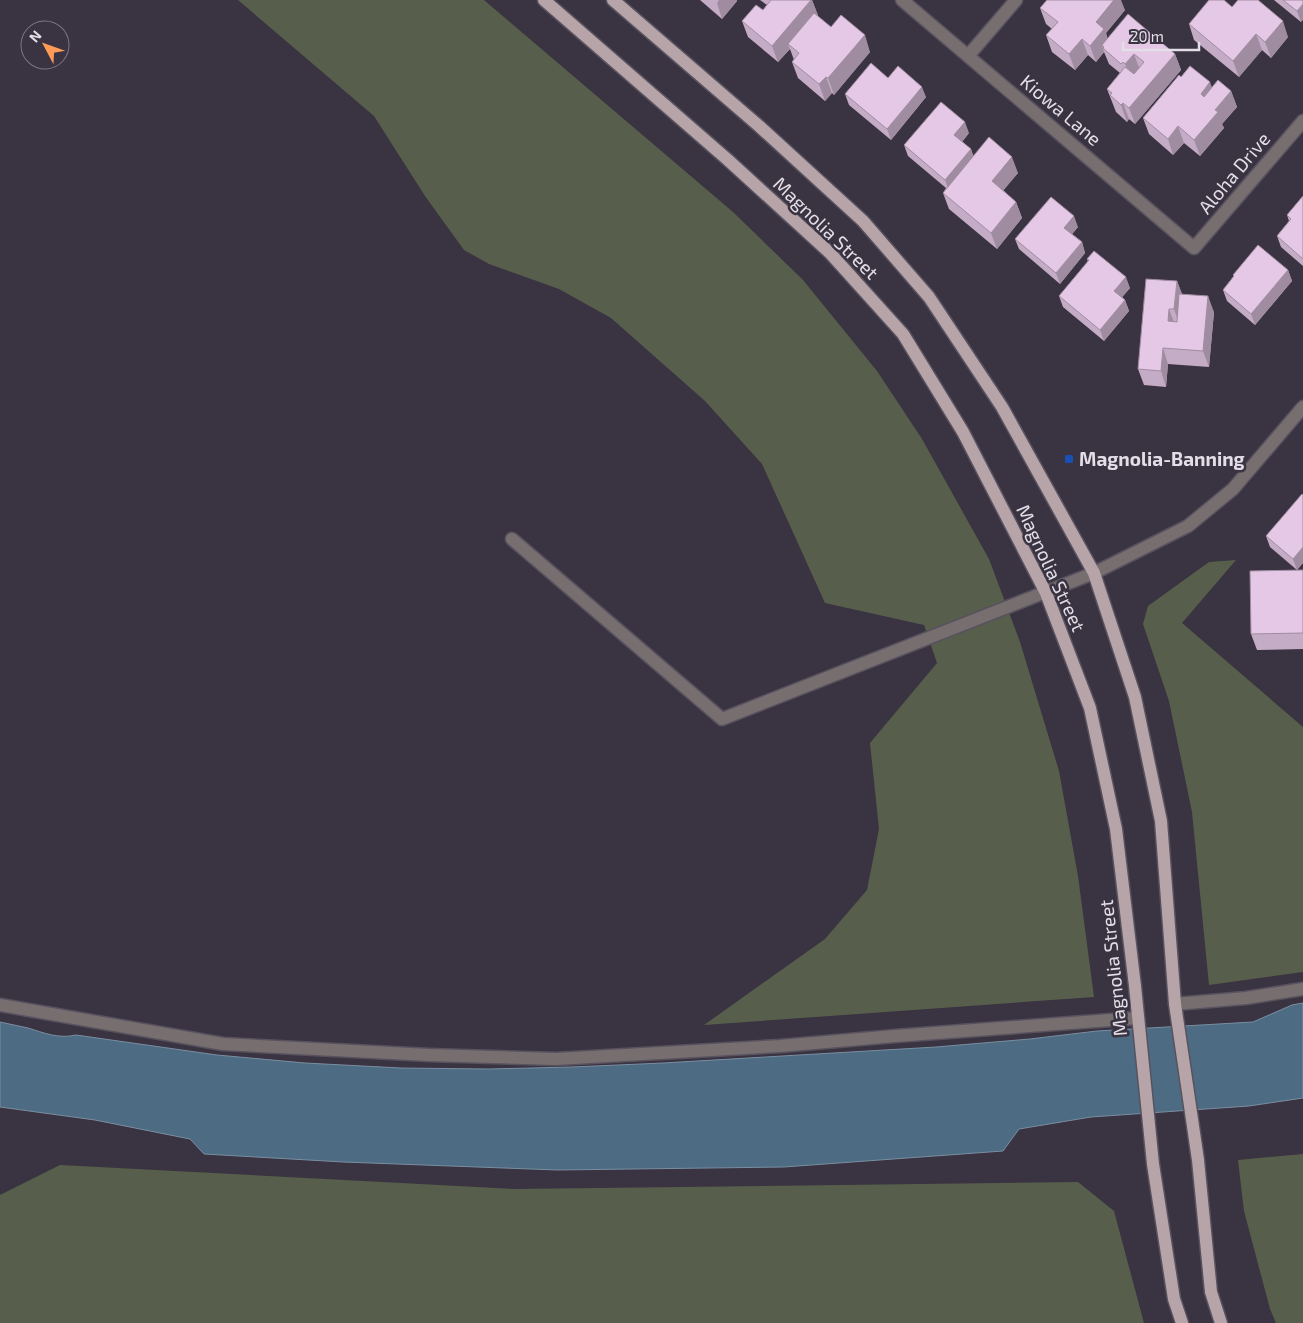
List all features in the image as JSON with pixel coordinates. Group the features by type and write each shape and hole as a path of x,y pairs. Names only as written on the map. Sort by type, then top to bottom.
{"main road":[{"name":"Magnolia Street","path":"544,0 728,160 830,253 903,334 963,432 1046,593 1090,708 1116,829 1135,986 1153,1164 1174,1299 1182,1323"},
{"name":"Magnolia Street","path":"613,0 759,126 863,221 929,297 1002,408 1094,574 1135,697 1160,821 1175,1004 1198,1160 1211,1292 1221,1323"}],"street":[{"name":"Kiowa Lane","path":"902,0 1194,248"},
{"path":"968,56 1016,0"},
{"name":"Aloha Drive","path":"1194,248 1303,121"},
{"path":"512,539 722,719 1094,574 1188,526 1233,489 1303,407"},
{"path":"1175,1004 1246,998 1303,989"},
{"path":"0,1005 223,1044 429,1056 556,1059 780,1046 1138,1018"}],"green space":[{"path":"238,0 484,0 733,212 803,280 877,371 922,439 989,559 1020,642 1059,771 1078,876 1094,997 704,1025 825,939 867,890 879,829 870,743 937,663 924,625 825,603 762,464 705,401 611,318 559,289 489,264 464,250 425,196 374,116"},
{"path":"1236,560 1182,623 1303,727 1303,972 1209,985 1192,812 1169,701 1143,624 1148,606 1209,562"},
{"path":"1303,1154 1303,1323 1276,1323 1270,1309 1244,1211 1238,1160"},
{"path":"60,1165 514,1189 1078,1182 1114,1211 1144,1323 0,1323 0,1195"}],"water":[{"path":"1303,1003 1303,1098 1249,1106 1091,1117 1019,1129 1003,1151 784,1167 557,1170 343,1162 204,1154 190,1139 95,1120 0,1107 0,1022 58,1036 76,1035 217,1055 305,1063 401,1068 488,1069 663,1063 936,1047 1097,1031 1253,1022 1292,1005"}],"building":[{"path":"771,0 811,0 772,46 742,21 756,5 763,10"},
{"path":"1047,0 1114,0 1096,22 1104,29 1090,46 1082,39 1069,54 1046,35 1058,22 1040,8"},
{"path":"1209,0 1224,0 1232,7 1238,0 1258,0 1283,21 1265,42 1256,34 1233,61 1189,24"},
{"path":"1283,0 1303,0 1303,4 1297,11"},
{"path":"814,13 831,27 841,15 865,35 828,78 826,77 819,84 792,62 799,53 788,44"},
{"path":"1128,14 1175,54 1129,108 1123,103 1121,105 1110,95 1112,93 1107,89 1125,67 1134,74 1144,62 1134,54 1125,64 1123,62 1121,64 1102,45"},
{"path":"871,63 888,78 898,66 922,87 887,129 845,94"},
{"path":"1190,66 1210,82 1201,94 1204,97 1218,80 1231,91 1215,110 1218,112 1194,140 1178,126 1168,139 1143,118 1179,75 1181,77"},
{"path":"941,102 965,122 954,135 971,149 945,180 904,145"},
{"path":"989,137 1012,157 992,181 1016,202 991,233 943,193"},
{"path":"1303,196 1303,259 1277,236 1291,219 1287,215"},
{"path":"1051,197 1074,216 1064,228 1082,242 1056,273 1015,239"},
{"path":"1258,245 1288,270 1251,314 1223,290"},
{"path":"1094,251 1126,277 1114,291 1125,300 1100,330 1059,296 1089,260 1087,259"},
{"path":"1146,279 1177,281 1174,309 1169,309 1168,321 1177,322 1179,294 1208,296 1203,351 1163,348 1161,371 1138,369"},
{"path":"1302,494 1303,547 1293,559 1266,536"},
{"path":"1303,570 1303,633 1251,634 1250,571"}],"place":[{"name":"Magnolia-Banning","path":"1069,459"}]}
